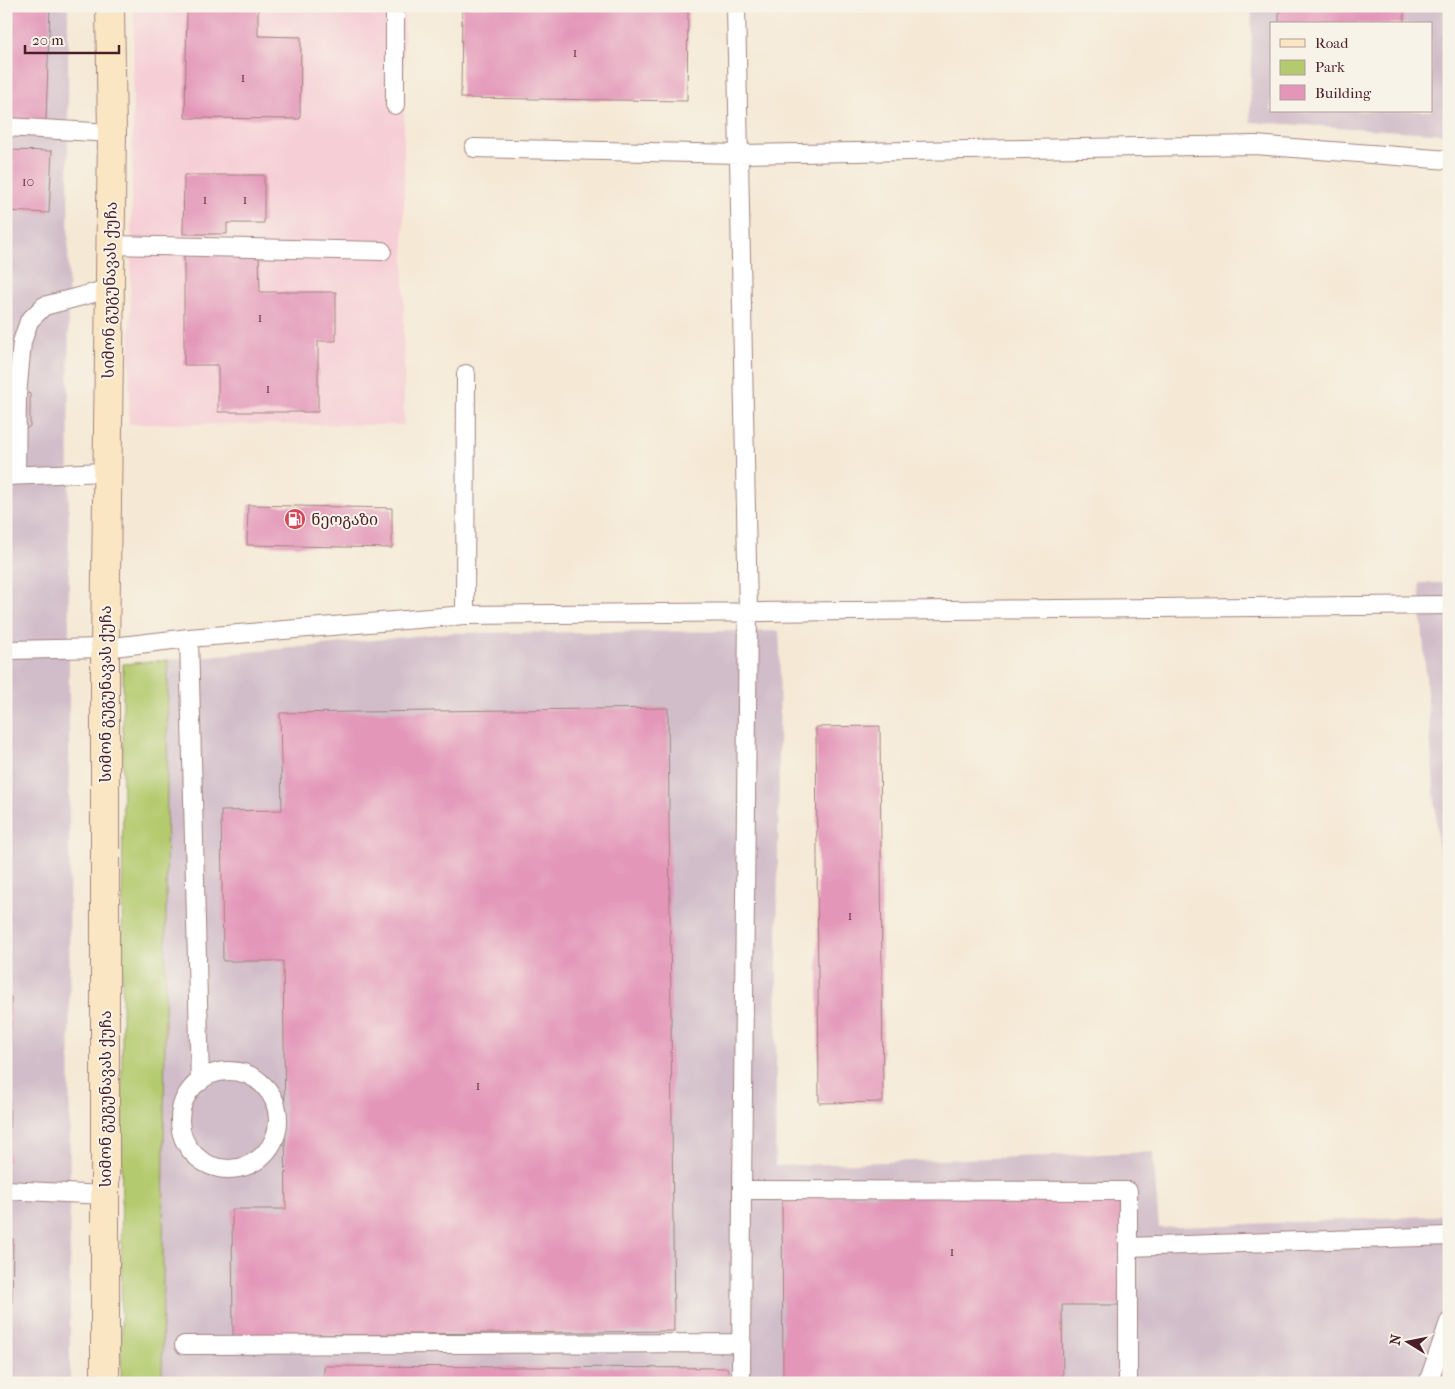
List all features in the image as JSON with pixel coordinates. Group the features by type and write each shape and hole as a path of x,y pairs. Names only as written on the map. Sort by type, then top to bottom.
{"main road":[{"name":"სიმონ გუგუნავას ქუჩა","path":"105,1383 104,648 112,133 110,6"}],"lane":[{"path":"395,6 395,105"},
{"path":"736,6 748,612 741,1383"},
{"path":"6,127 112,133"},
{"path":"474,148 739,154 1255,145 1449,160"},
{"path":"110,245 382,251"},
{"path":"106,472 11,475 22,342 29,321 44,306 109,289"},
{"path":"465,615 466,374"},
{"path":"6,650 104,648 189,638 465,615 1449,605"},
{"path":"189,638 200,1082"},
{"path":"223,1071 240,1072 256,1078 269,1090 276,1105 279,1122 276,1137 268,1151 257,1161 243,1168 227,1169 212,1166 198,1158 188,1147 182,1133 180,1117 184,1101 193,1087 200,1082 207,1076 223,1071"},
{"path":"6,1190 105,1195"},
{"path":"742,1190 1128,1191 1128,1383"},
{"path":"1128,1247 1449,1236"},
{"path":"1428,1383 1449,1322"},
{"path":"184,1345 742,1343"}],"shaded area":[{"path":"6,6 68,6 70,1383 6,1383"},
{"path":"134,6 404,6 404,425 129,424"},
{"path":"1252,6 1449,6 1449,134 1250,122"},
{"path":"1419,583 1449,583 1449,855 1439,855"},
{"path":"779,631 775,1166 1153,1152 1159,1228 1449,1215 1449,1383 162,1383 168,660 446,633"}],"green space":[{"path":"168,660 162,1383 121,1383 123,664"}],"building":[{"path":"6,6 50,6 46,120 6,119"},
{"path":"187,6 258,6 258,36 301,37 300,119 185,118"},
{"path":"462,6 688,6 687,101 461,98"},
{"path":"1279,6 1404,6 1404,22 1279,22"},
{"path":"6,150 52,151 49,213 6,211"},
{"path":"184,175 264,175 264,223 227,223 227,234 183,234"},
{"path":"184,253 259,253 260,292 336,292 336,341 318,341 318,412 218,412 218,365 184,365"},
{"path":"6,385 30,394 30,426 13,439 6,441"},
{"path":"248,505 392,508 392,548 247,545"},
{"path":"668,708 674,1331 233,1336 232,1209 286,1209 283,961 223,961 221,811 282,810 280,713"},
{"path":"880,726 883,1102 819,1103 816,727"},
{"path":"6,997 11,997 9,1162 6,1162"},
{"path":"1122,1194 1122,1305 1062,1305 1063,1383 783,1383 782,1196"},
{"path":"6,1239 13,1239 12,1305 6,1305"},
{"path":"324,1366 728,1368 728,1383 324,1383"}],"place":[{"name":"ნეოგაზი","path":"295,519"}]}
